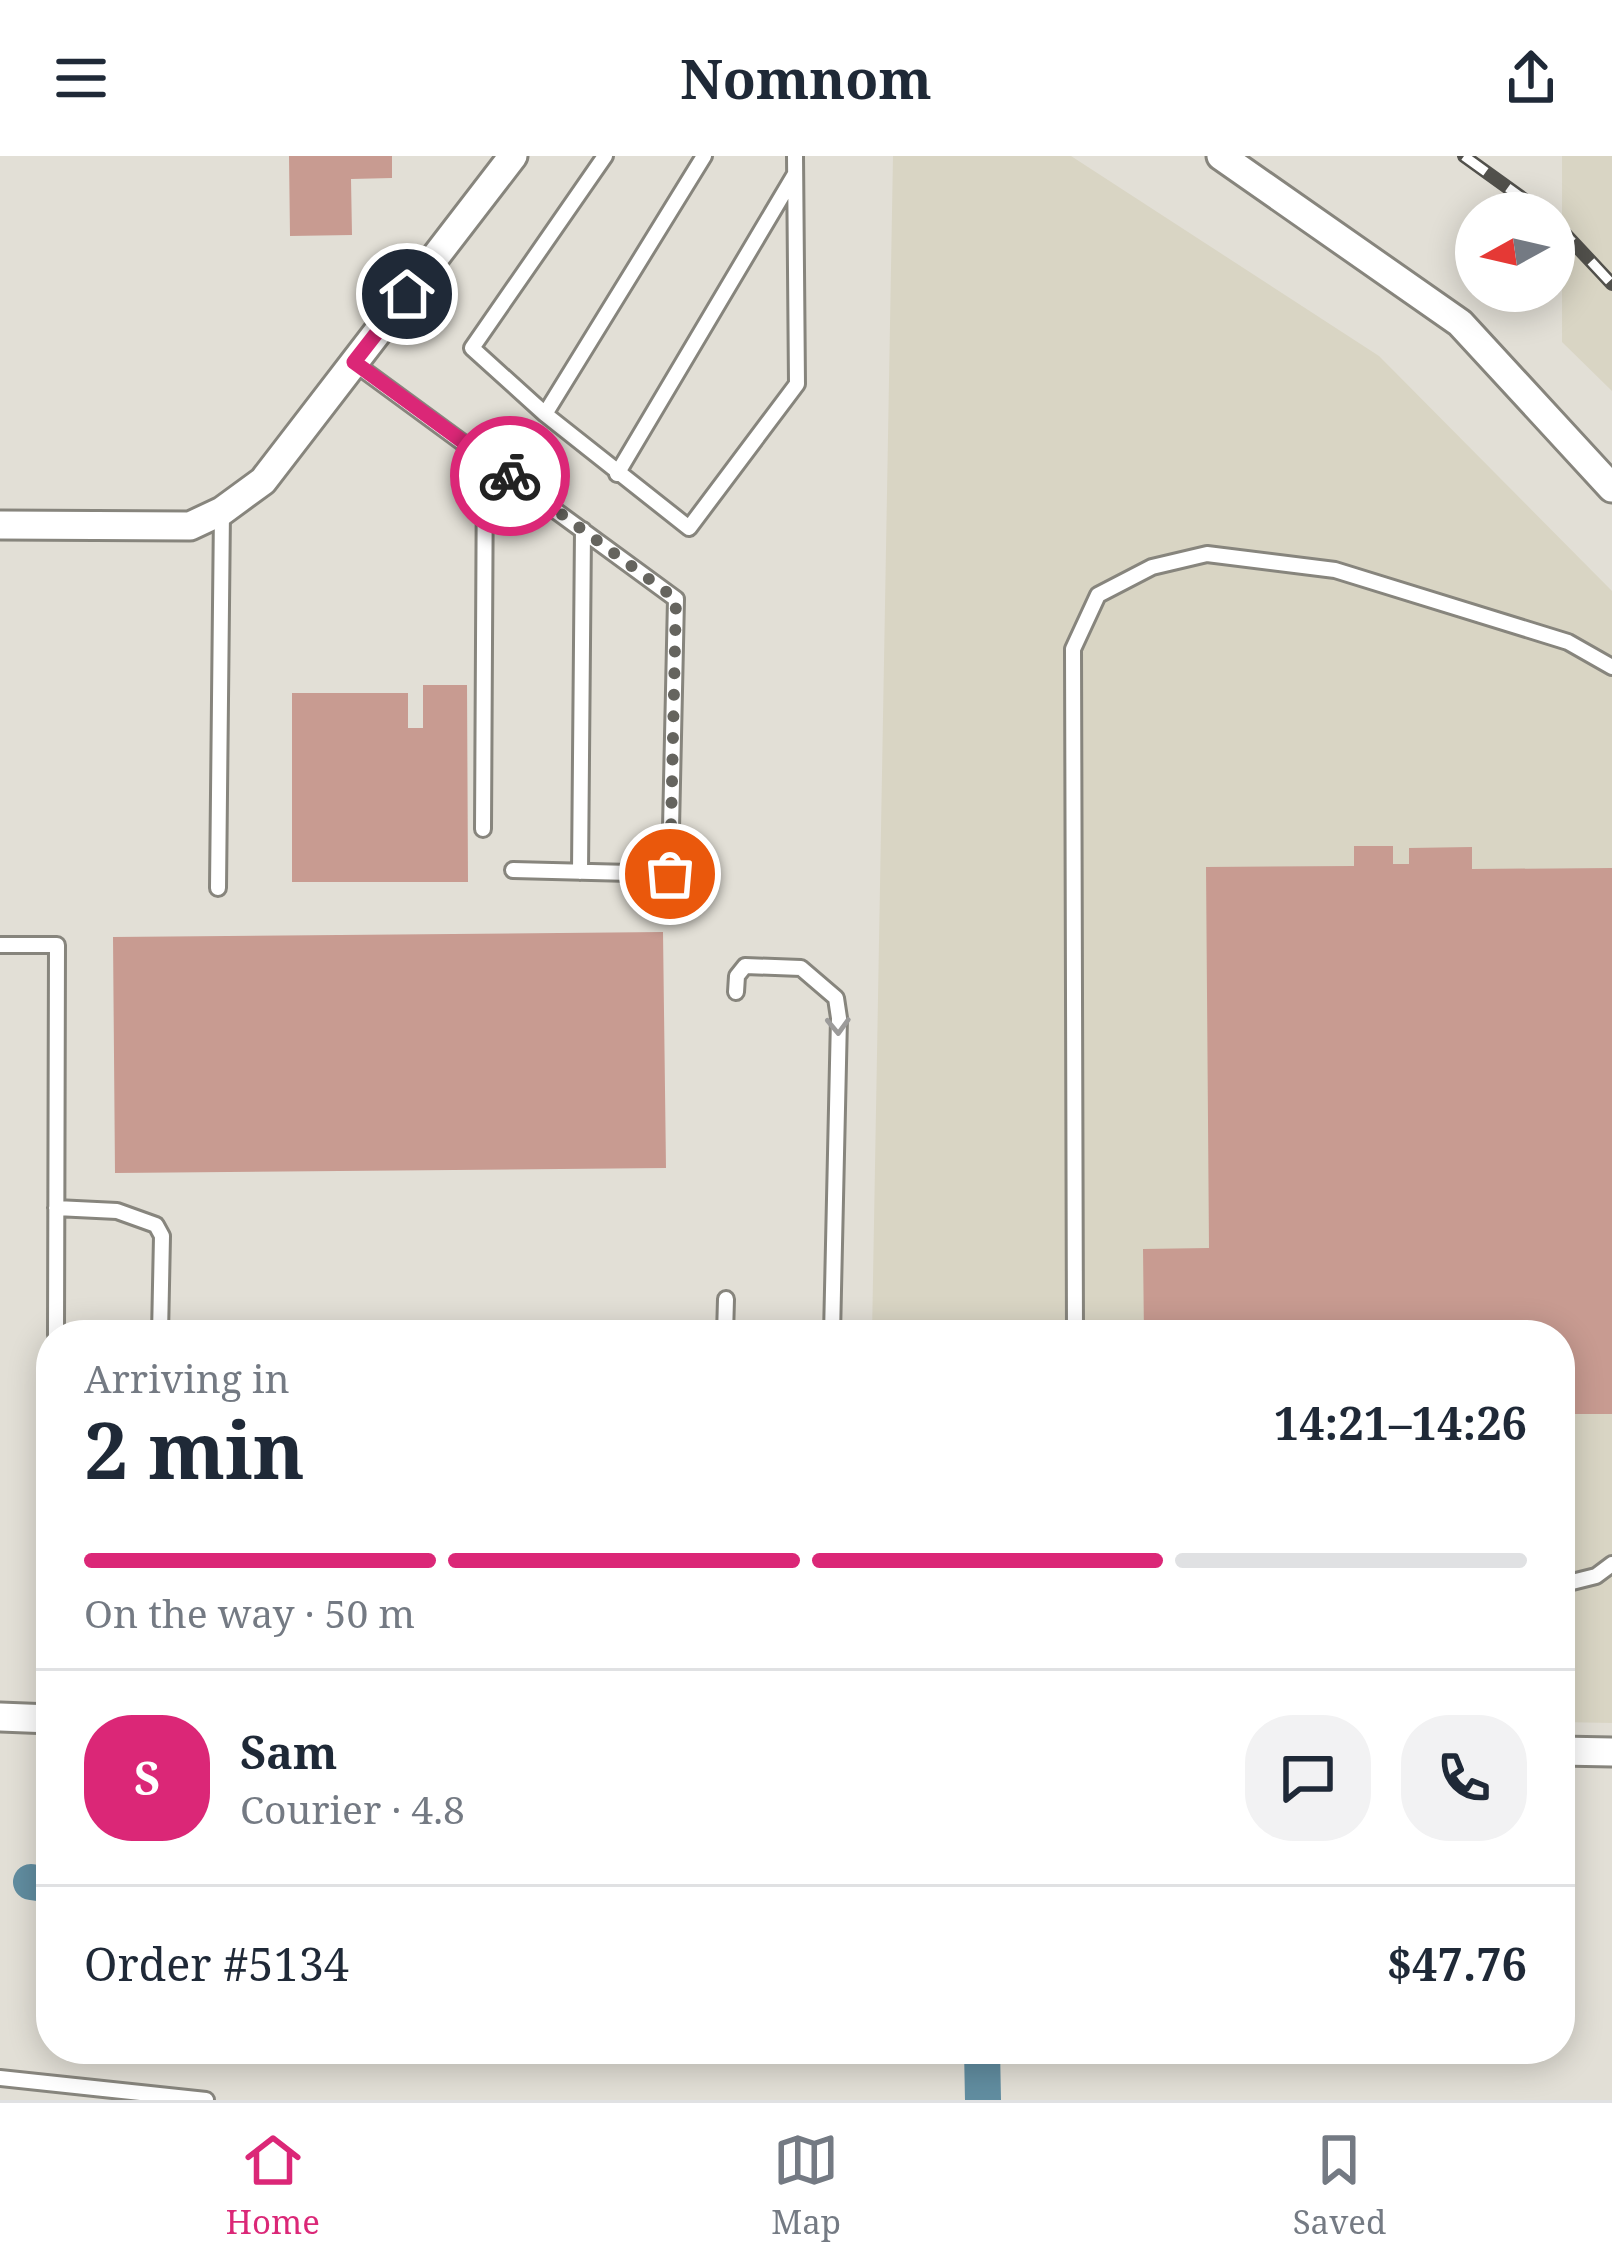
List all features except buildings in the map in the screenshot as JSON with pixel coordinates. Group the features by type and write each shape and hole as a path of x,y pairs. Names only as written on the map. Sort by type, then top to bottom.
{"street":[{"path":"0,525 190,526 222,511 263,481 513,156"},
{"path":"1221,156 1460,322 1612,488"},
{"path":"0,1718 36,1718"},
{"path":"1575,1751 1612,1752"}],"lane":[{"path":"605,156 472,348 617,474 689,528 796,384 795,156"},
{"path":"545,414 704,156"},
{"path":"617,474 795,174"},
{"path":"354,362 676,599 670,874 513,870"},
{"path":"483,829 485,458"},
{"path":"218,889 222,511"},
{"path":"580,872 583,530"},
{"path":"1075,1320 1073,649 1098,595 1152,567 1208,554 1335,570 1568,642 1612,668"},
{"path":"0,944 57,945 56,1320"},
{"path":"736,992 737,976 745,966 801,968 836,998 832,1320"},
{"path":"56,1208 116,1211 156,1225 161,1236 160,1320"},
{"path":"725,1320 726,1299"},
{"path":"1575,1581 1596,1576 1612,1564"},
{"path":"0,2078 55,2092 206,2100"}],"shaded area":[{"path":"893,156 1071,156 1379,356 1612,591 1612,1723 1575,1722 1575,1320 872,1320"},
{"path":"1562,156 1612,156 1612,391 1562,342 1562,312 1575,312 1575,192 1562,192"}],"waterway":[{"path":"31,1882 36,1883"},
{"path":"982,2064 983,2100"}],"railway":[{"path":"1464,156 1514,192"},
{"path":"1575,244 1612,284"}],"way so far":[{"path":"510,476 676,599 670,874"}],"route":[{"path":"407,294 354,362 510,476"}]}
